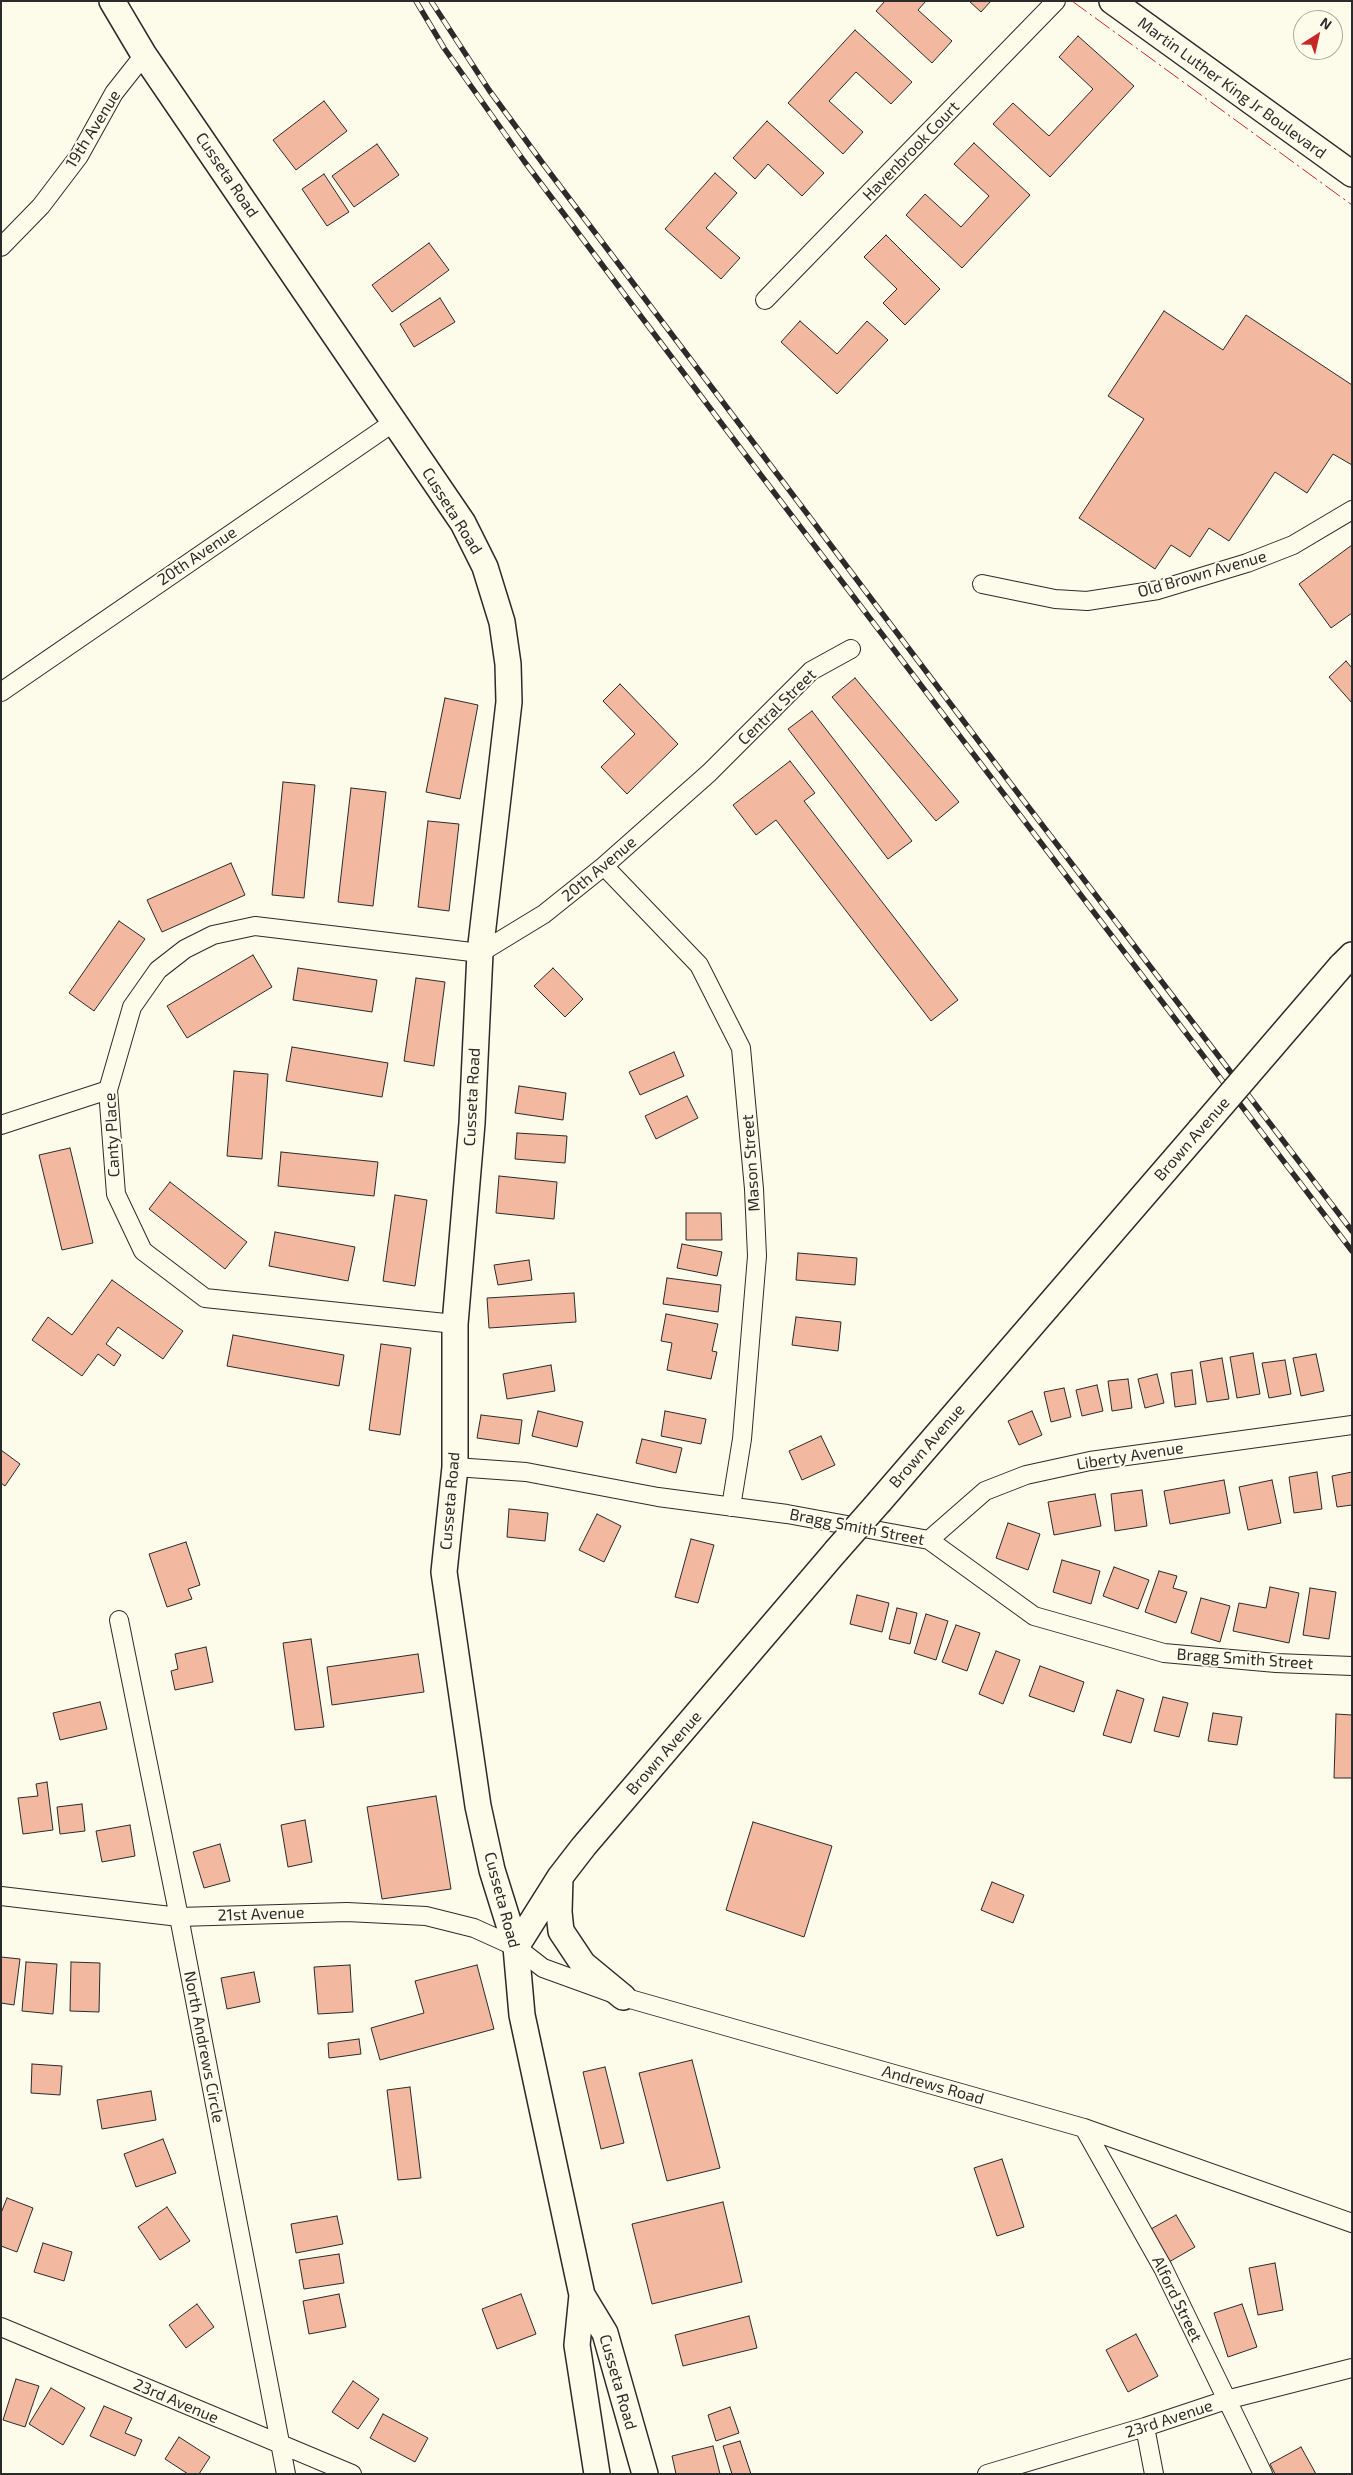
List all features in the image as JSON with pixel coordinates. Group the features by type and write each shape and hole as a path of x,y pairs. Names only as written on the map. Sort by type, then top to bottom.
{"street":[{"name":"Cusseta Road","path":"112,1 144,55 463,523 486,567 502,622 508,664 509,702 480,953 472,1123 455,1324 455,1467 444,1572 478,1806 492,1870 516,1947 522,2015 582,2295 576,2345 597,2474"},
{"name":"Havenbrook Court","path":"765,300 1056,1"},
{"name":"Martin Luther King Jr Boulevard","path":"1112,1 1352,174"},
{"name":"19th Avenue","path":"1,247 41,206 80,156 114,93 144,55"},
{"name":"20th Avenue","path":"1,692 394,422"},
{"name":"Old Brown Avenue","path":"982,584 1055,599 1087,602 1158,590 1247,563 1293,545 1352,510"},
{"name":"Central Street","path":"709,773 811,671 851,649"},
{"name":"20th Avenue","path":"480,953 544,914 604,866 709,773"},
{"name":"Mason Street","path":"604,866 699,965 741,1048 754,1189 757,1256 742,1439 731,1507"},
{"name":"Canty Place","path":"455,1324 205,1298 143,1251 116,1194 108,1090 132,1007 158,970 185,948 213,935 256,926 480,953"},
{"name":"Brown Avenue","path":"516,1947 560,1877 584,1846 836,1551 1347,961"},
{"path":"1,1125 108,1090"},
{"name":"Liberty Avenue","path":"929,1540 985,1491 1026,1475 1090,1461 1352,1424"},
{"name":"Bragg Smith Street","path":"455,1467 526,1472 658,1498 884,1530 929,1540 1034,1616 1164,1653 1276,1663 1352,1666"},
{"name":"North Andrews Circle","path":"119,1620 179,1917 286,2474"},
{"path":"560,1877 559,1912 561,1931 583,1964 623,1997"},
{"name":"21st Avenue","path":"1,1896 179,1917 347,1912 426,1916 474,1928 516,1947"},
{"name":"Andrews Road","path":"516,1947 544,1968 623,1997 1084,2128 1352,2223"},
{"name":"Alford Street","path":"1084,2128 1163,2268 1263,2474"},
{"name":"Cusseta Road","path":"582,2295 606,2332 644,2474"},
{"name":"23rd Avenue","path":"1,2327 352,2474"},
{"name":"23rd Avenue","path":"987,2474 1145,2427 1226,2400 1352,2368"},
{"path":"1145,2427 1154,2474"}],"building":[{"path":"885,1 926,1 918,10 952,41 932,63 876,11"},
{"path":"969,1 991,1 981,12"},
{"path":"855,30 912,82 891,104 856,72 829,101 863,132 843,154 788,103"},
{"path":"1078,36 1134,86 1050,177 993,124 1013,103 1049,136 1093,89 1059,57"},
{"path":"324,101 347,131 296,170 273,140"},
{"path":"767,121 824,173 802,196 768,164 755,179 733,158"},
{"path":"974,143 1030,195 962,268 906,215 925,194 961,227 989,196 954,164"},
{"path":"377,144 399,175 354,207 332,176"},
{"path":"715,173 737,193 706,228 740,258 721,279 665,229"},
{"path":"324,174 349,212 327,226 302,189"},
{"path":"886,235 940,289 905,325 883,303 897,289 864,257"},
{"path":"429,243 449,270 392,312 372,285"},
{"path":"440,298 455,322 414,347 400,324"},
{"path":"1164,311 1223,350 1246,315 1352,385 1352,465 1333,454 1307,493 1275,472 1229,541 1209,528 1190,557 1171,545 1155,569 1079,518 1144,419 1108,396"},
{"path":"800,321 837,354 867,321 888,340 837,394 781,342"},
{"path":"1352,545 1352,613 1331,628 1299,584"},
{"path":"1346,661 1352,668 1352,703 1329,677"},
{"path":"855,678 959,802 936,821 832,697"},
{"path":"620,684 678,744 627,794 601,767 635,734 603,701"},
{"path":"445,698 478,705 460,799 426,792"},
{"path":"812,711 912,841 888,859 788,729"},
{"path":"790,761 815,793 804,801 958,1000 931,1021 776,820 756,835 733,805"},
{"path":"283,782 315,785 304,898 272,895"},
{"path":"351,788 386,792 373,906 338,902"},
{"path":"428,821 459,824 449,911 418,907"},
{"path":"231,863 245,895 162,932 147,900"},
{"path":"119,921 145,939 94,1011 69,993"},
{"path":"253,955 272,987 187,1038 167,1006"},
{"path":"298,968 377,980 372,1012 293,1000"},
{"path":"553,968 583,999 565,1017 534,986"},
{"path":"416,978 445,982 434,1066 404,1061"},
{"path":"292,1047 388,1063 382,1097 286,1081"},
{"path":"674,1052 684,1076 640,1095 629,1072"},
{"path":"234,1071 268,1074 262,1159 227,1156"},
{"path":"519,1086 566,1093 563,1120 515,1113"},
{"path":"687,1096 698,1118 656,1139 645,1116"},
{"path":"517,1133 567,1136 565,1163 515,1159"},
{"path":"70,1148 93,1243 62,1250 39,1155"},
{"path":"281,1152 378,1162 374,1196 278,1186"},
{"path":"499,1176 557,1182 554,1219 496,1213"},
{"path":"170,1182 247,1242 225,1269 149,1209"},
{"path":"395,1195 427,1200 415,1286 383,1281"},
{"path":"686,1213 721,1213 722,1240 686,1240"},
{"path":"275,1232 355,1247 348,1281 269,1266"},
{"path":"682,1244 722,1252 717,1276 677,1268"},
{"path":"798,1253 857,1258 855,1285 796,1280"},
{"path":"529,1260 532,1280 498,1285 494,1265"},
{"path":"667,1278 721,1285 718,1312 663,1304"},
{"path":"112,1280 183,1331 163,1359 118,1327 106,1344 121,1355 114,1366 98,1354 82,1376 32,1340 48,1317 72,1335"},
{"path":"574,1293 576,1322 489,1328 487,1298"},
{"path":"666,1314 718,1324 712,1351 717,1352 711,1379 667,1370 672,1343 661,1341"},
{"path":"796,1317 841,1322 838,1351 792,1345"},
{"path":"233,1335 344,1355 339,1386 227,1366"},
{"path":"381,1344 411,1348 400,1435 369,1430"},
{"path":"1253,1353 1260,1394 1237,1398 1230,1357"},
{"path":"1316,1354 1324,1391 1301,1396 1293,1358"},
{"path":"1222,1358 1229,1399 1207,1402 1200,1362"},
{"path":"1285,1360 1291,1394 1269,1398 1262,1363"},
{"path":"551,1365 555,1391 507,1399 503,1374"},
{"path":"1192,1370 1196,1404 1175,1407 1171,1373"},
{"path":"1157,1374 1164,1403 1145,1408 1138,1379"},
{"path":"1128,1379 1132,1408 1112,1411 1108,1381"},
{"path":"1097,1385 1103,1411 1082,1416 1076,1390"},
{"path":"1064,1388 1071,1417 1051,1422 1044,1392"},
{"path":"538,1411 583,1422 577,1447 532,1436"},
{"path":"665,1411 706,1419 701,1444 661,1436"},
{"path":"1032,1411 1042,1435 1019,1445 1008,1421"},
{"path":"481,1415 522,1420 519,1444 477,1438"},
{"path":"821,1436 835,1465 802,1480 789,1451"},
{"path":"642,1439 682,1448 676,1473 636,1463"},
{"path":"1,1450 20,1464 5,1486 1,1483"},
{"path":"1317,1472 1322,1509 1294,1513 1289,1477"},
{"path":"1352,1472 1352,1505 1337,1507 1332,1476"},
{"path":"1224,1480 1230,1513 1170,1524 1164,1491"},
{"path":"1272,1480 1281,1523 1248,1530 1239,1487"},
{"path":"1142,1490 1147,1526 1115,1531 1111,1494"},
{"path":"1095,1494 1101,1526 1054,1535 1048,1502"},
{"path":"509,1509 548,1513 545,1541 507,1537"},
{"path":"597,1514 621,1526 604,1562 579,1550"},
{"path":"1008,1523 1040,1534 1028,1570 996,1558"},
{"path":"691,1539 714,1545 698,1603 675,1597"},
{"path":"186,1542 200,1585 188,1589 192,1599 167,1607 149,1554"},
{"path":"1062,1560 1100,1571 1091,1604 1053,1592"},
{"path":"1114,1567 1149,1580 1138,1609 1103,1596"},
{"path":"1159,1571 1177,1576 1173,1588 1187,1592 1176,1623 1145,1612"},
{"path":"1270,1587 1299,1593 1289,1643 1233,1631 1239,1603 1266,1608"},
{"path":"1310,1588 1336,1592 1329,1639 1303,1635"},
{"path":"857,1595 889,1603 882,1632 850,1624"},
{"path":"1201,1598 1230,1606 1220,1642 1191,1633"},
{"path":"897,1608 917,1613 910,1644 889,1639"},
{"path":"926,1614 948,1621 936,1660 914,1653"},
{"path":"956,1625 980,1633 967,1671 942,1662"},
{"path":"311,1639 324,1727 295,1730 283,1643"},
{"path":"206,1647 213,1682 175,1690 171,1671 178,1669 175,1654"},
{"path":"996,1651 1020,1660 1003,1704 979,1694"},
{"path":"418,1654 424,1692 332,1705 327,1667"},
{"path":"1040,1666 1084,1682 1074,1712 1029,1696"},
{"path":"1117,1690 1144,1699 1131,1743 1103,1735"},
{"path":"1163,1697 1188,1703 1179,1737 1154,1731"},
{"path":"100,1702 107,1729 60,1740 53,1713"},
{"path":"1213,1713 1242,1717 1237,1745 1208,1741"},
{"path":"1336,1714 1352,1715 1352,1778 1334,1778"},
{"path":"47,1782 53,1830 23,1834 18,1798 38,1796 36,1784"},
{"path":"436,1796 451,1889 382,1899 367,1807"},
{"path":"82,1804 85,1831 60,1834 57,1807"},
{"path":"305,1820 312,1862 288,1867 281,1825"},
{"path":"753,1822 832,1846 804,1937 726,1910"},
{"path":"130,1825 135,1856 102,1862 96,1831"},
{"path":"220,1844 230,1881 204,1888 193,1852"},
{"path":"992,1882 1024,1895 1013,1923 981,1910"},
{"path":"1,1957 20,1959 14,2005 1,2003"},
{"path":"26,1962 57,1964 53,2014 22,2011"},
{"path":"71,1962 100,1963 99,2012 70,2011"},
{"path":"350,1965 353,2012 318,2014 314,1967"},
{"path":"477,1965 494,2029 380,2060 371,2028 424,2013 415,1981"},
{"path":"254,1972 260,2002 227,2009 221,1978"},
{"path":"359,2039 361,2054 329,2058 328,2043"},
{"path":"692,2060 720,2168 667,2181 639,2073"},
{"path":"32,2064 62,2066 60,2095 31,2093"},
{"path":"605,2067 624,2143 601,2149 583,2072"},
{"path":"410,2087 421,2178 398,2180 387,2090"},
{"path":"151,2091 156,2120 102,2129 97,2100"},
{"path":"163,2139 176,2173 136,2187 124,2154"},
{"path":"1002,2159 1024,2227 997,2236 974,2168"},
{"path":"7,2198 33,2208 17,2252 1,2246 1,2213"},
{"path":"723,2202 742,2282 652,2304 632,2224"},
{"path":"167,2207 190,2241 160,2260 138,2227"},
{"path":"1176,2215 1195,2247 1169,2262 1151,2229"},
{"path":"337,2216 343,2244 296,2253 291,2224"},
{"path":"43,2243 72,2252 64,2281 34,2272"},
{"path":"339,2254 344,2283 304,2289 299,2260"},
{"path":"1275,2263 1283,2310 1258,2315 1249,2268"},
{"path":"339,2294 346,2327 309,2334 303,2301"},
{"path":"521,2294 536,2334 497,2349 482,2309"},
{"path":"197,2304 214,2327 186,2348 169,2325"},
{"path":"1242,2304 1257,2347 1228,2357 1214,2313"},
{"path":"749,2316 757,2348 683,2366 675,2335"},
{"path":"1136,2334 1158,2376 1128,2392 1106,2350"},
{"path":"16,2379 39,2386 25,2427 3,2420"},
{"path":"353,2381 379,2399 358,2429 332,2412"},
{"path":"51,2388 85,2408 63,2445 29,2424"},
{"path":"104,2406 132,2418 125,2433 142,2440 135,2456 90,2436"},
{"path":"730,2407 739,2433 716,2441 708,2415"},
{"path":"383,2414 428,2438 415,2462 370,2438"},
{"path":"179,2437 210,2457 199,2474 188,2474 165,2459"},
{"path":"740,2441 751,2474 732,2474 723,2446"},
{"path":"713,2446 720,2474 676,2474 672,2456"},
{"path":"1301,2447 1316,2474 1275,2474 1270,2464"}],"railway":[{"path":"416,1 444,48 524,161 1352,1251"},
{"path":"431,1 489,90 544,165 1014,788 1352,1231"}],"power":[{"path":"1072,1 1352,205"}]}
